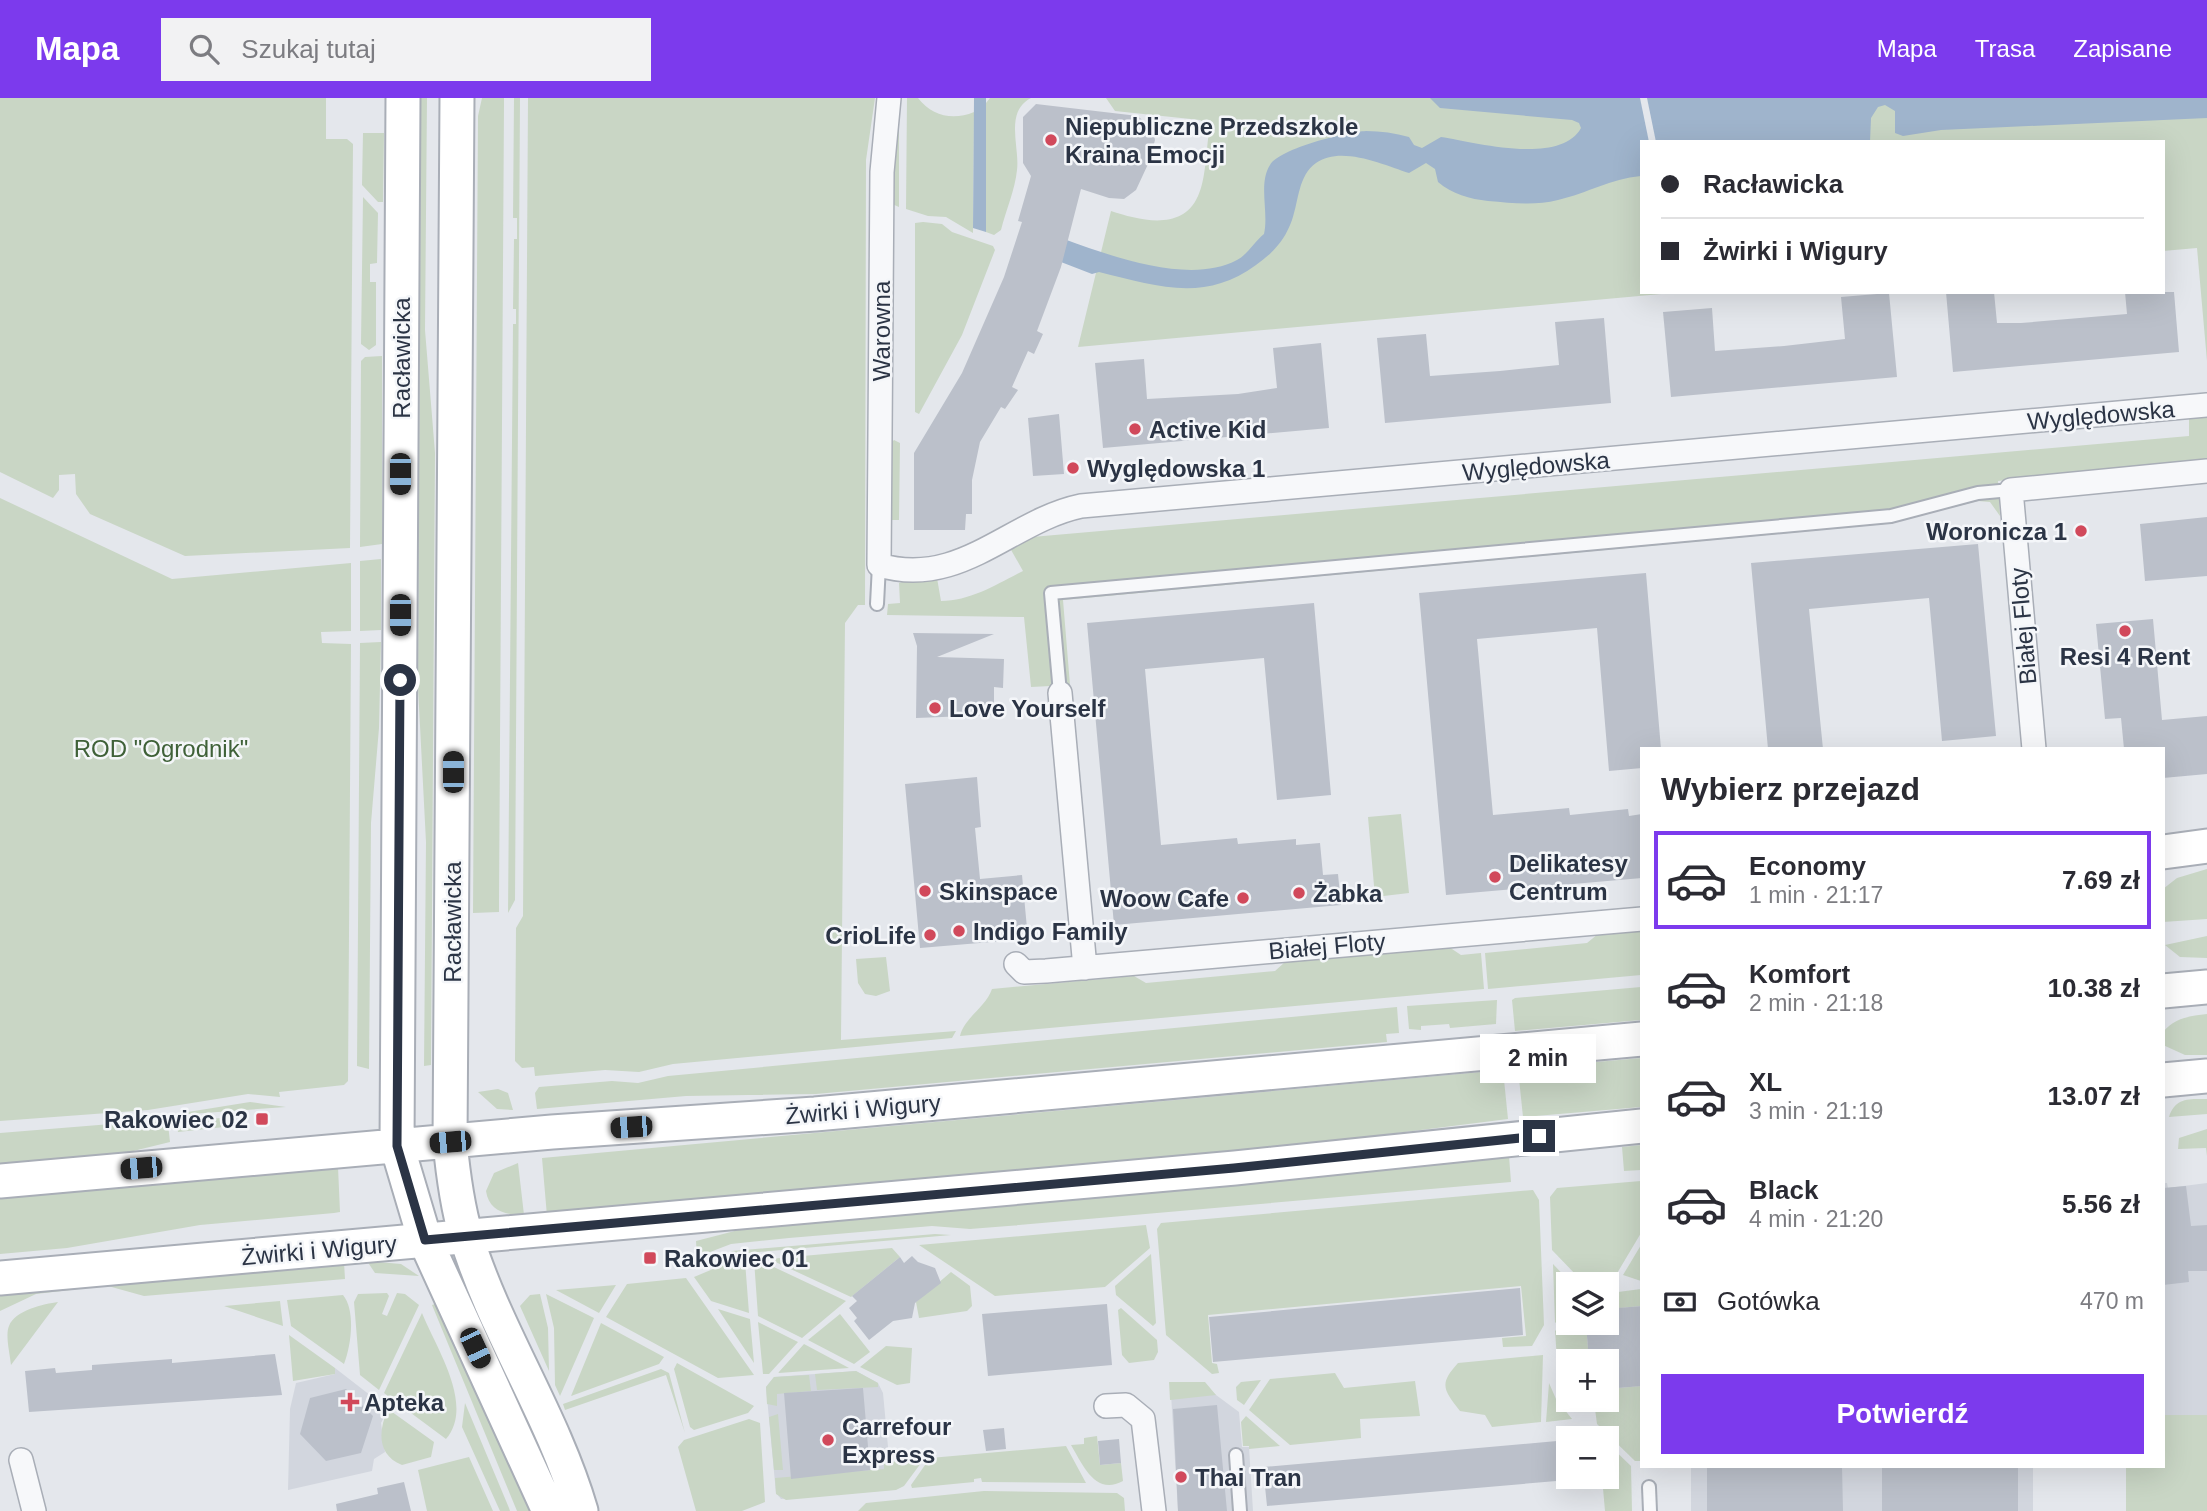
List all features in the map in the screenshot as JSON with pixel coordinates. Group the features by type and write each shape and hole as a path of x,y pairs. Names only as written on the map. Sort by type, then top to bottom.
{"main road":[{"name":"Racławicka","path":"403,98 397,1146 425,1240 549,1511"},
{"name":"Racławicka","path":"457,98 450,1142 457,1195 467,1236 487,1291 555,1439 581,1511"},
{"path":"2165,852 2207,846"},
{"path":"2165,991 2207,987"},
{"name":"Żwirki i Wigury","path":"0,1181 397,1146 815,1114 1640,1039"},
{"path":"2165,1080 2207,1076"},
{"name":"Żwirki i Wigury","path":"0,1278 1271,1164 1640,1126"}],"street":[{"name":"Warowna","path":"879,565 882,172 889,98"},
{"name":"Wyględowska","path":"879,565 921,569 968,561 1050,515 1081,506 2207,405"},
{"path":"2011,490 2207,471"},
{"name":"Białej Floty","path":"2011,490 2034,747"},
{"path":"1060,693 1085,968"},
{"name":"Białej Floty","path":"1016,964 1020,970 1030,972 1640,919"},
{"path":"1107,1406 1126,1405 1143,1419 1154,1511"},
{"path":"22,1460 34,1511"}],"lane":[{"path":"1060,693 1051,593 1891,516 1978,493 2011,490"},
{"path":"877,604 879,565"},
{"path":"1236,1455 1240,1511"},
{"path":"1649,1487 1650,1511"}],"shaded area":[{"path":"2165,1183 2168,1188 2207,1183 2207,1415 2165,1415"},
{"path":"335,1368 388,1409 381,1423 385,1452 374,1459 372,1471 288,1490 290,1409 296,1383 335,1374"},
{"path":"856,1371 878,1383 883,1393 892,1490 781,1499 776,1493 766,1387 774,1377"},
{"path":"1212,1392 1239,1412 1242,1447 1249,1447 1253,1511 1178,1511 1171,1394"},
{"path":"1691,1468 2033,1468 2033,1511 1691,1511"}],"green space":[{"path":"0,98 326,98 326,139 347,139 353,144 350,548 185,556 90,514 76,494 75,474 59,475 59,490 53,498 0,472"},
{"path":"421,98 427,98 425,330 435,453 431,1065 424,1066 426,842 418,687"},
{"path":"482,98 504,98 499,912 473,913 478,116"},
{"path":"514,98 520,98 515,900 508,913 513,324 516,324 516,309 513,309 514,239 517,239 517,218 513,218"},
{"path":"528,98 875,98 866,160 865,605 858,605 845,623 841,1040 956,1031 952,1038 673,1064 639,1072 605,1070 535,1076 534,1067 522,1068 515,1061 516,928 523,916"},
{"path":"907,98 918,98 930,109 943,115 958,116 974,112 973,233 946,217 928,216 906,209"},
{"path":"990,98 1031,98 1023,104 1015,121 1016,178 1001,230 994,235 986,232 986,103"},
{"path":"1106,98 2207,98 2207,361 2197,248 2165,251 2165,140 1640,140 1640,294 1661,294 1078,347 1111,211 1147,220 1171,219 1182,215 1191,207 1203,182 1209,132 1206,124 1200,120 1115,111"},
{"path":"899,119 899,207 892,204 892,164"},
{"path":"363,133 384,133 383,202 378,202 362,185"},
{"path":"363,197 378,213 377,263 370,264 370,282 376,282 376,345 369,350 361,344"},
{"path":"915,223 942,224 952,232 993,246 995,250 962,335 919,414 915,412"},
{"path":"382,356 382,544 360,547 361,361 365,357"},
{"path":"2207,415 2207,459 1998,481 2000,516 1990,502 1978,501 1885,524 1063,600 1070,685 1031,687 1024,617 887,615 888,604 900,603 899,583 908,580 937,578 941,601 984,591 1023,571 1010,548 1032,537 2189,436 2189,417"},
{"path":"894,440 900,443 899,520 891,520 891,443"},
{"name":"ROD \"Ogrodnik\"","path":"0,498 172,579 351,563 351,631 321,632 322,643 351,644 348,1081 344,1085 279,1092 280,1097 248,1094 148,1110 0,1121"},
{"path":"381,559 381,630 360,631 360,561"},
{"path":"381,642 379,728 371,823 369,1069 357,1066 360,643"},
{"path":"1401,814 1409,893 1375,897 1368,817"},
{"path":"2207,869 2207,919 2165,922 2165,887 2177,878"},
{"path":"1640,930 1640,975 1488,989 1485,953 1587,943 1598,934"},
{"path":"2207,936 2207,958 2180,957 2165,945"},
{"path":"1449,947 1461,955 1481,953 1484,989 960,1036 992,989 1134,976 1146,983 1275,971 1285,962"},
{"path":"886,957 890,991 876,996 865,994 858,983 856,959"},
{"path":"1640,987 1640,1020 1515,1031 1512,1000"},
{"path":"1497,1000 1496,1024 1450,1028 1449,1024 1421,1026 1421,1030 1409,1029 1407,1006"},
{"path":"1397,1007 1399,1033 1386,1034 1387,1042 816,1094 686,1096 537,1109 535,1093 539,1087 612,1081 638,1083 668,1076"},
{"path":"2207,1014 2207,1055 2185,1055 2165,1046 2165,1030 2188,1017"},
{"path":"1640,1058 1640,1107 1523,1117 1518,1069"},
{"path":"1503,1070 1508,1119 1247,1152 547,1216 542,1158"},
{"path":"498,1089 508,1093 513,1110 497,1109 478,1092"},
{"path":"2189,1099 2207,1099 2207,1114 2169,1117 2179,1103"},
{"path":"250,1102 286,1107 163,1116"},
{"path":"222,1118 224,1127 178,1132 176,1121"},
{"path":"148,1121 168,1124 170,1142 121,1154 0,1168 0,1133"},
{"path":"2207,1129 2207,1156 2206,1148 2178,1149 2179,1138"},
{"path":"1640,1145 1640,1170 1624,1171 1622,1147"},
{"path":"1509,1156 1511,1182 970,1229 932,1226 789,1238 731,1244 697,1257 696,1241 758,1225"},
{"path":"518,1163 524,1215 510,1214 494,1207 486,1191 494,1173"},
{"path":"338,1167 340,1212 200,1225 67,1248 0,1254 0,1195"},
{"path":"1640,1181 1640,1235 1618,1272 1573,1272 1552,1250 1550,1197 1557,1188"},
{"path":"1533,1190 1539,1200 1544,1325 1532,1346 1503,1347 1502,1338 1526,1336 1521,1286 1208,1315 1212,1363 1217,1364 1219,1373 1212,1374 1166,1335 1157,1229 1161,1223"},
{"path":"1146,1225 1150,1248 1105,1287 995,1296 919,1245"},
{"path":"935,1234 951,1235 724,1255 732,1251"},
{"path":"1640,1247 1640,1281 1623,1275"},
{"path":"892,1248 900,1257 851,1297 769,1259"},
{"path":"1151,1254 1156,1323 1153,1326 1116,1295 1115,1286"},
{"path":"754,1260 846,1301 802,1338 758,1316"},
{"path":"367,1261 401,1264 419,1276 375,1273"},
{"path":"745,1261 749,1313 711,1301 694,1277 725,1264"},
{"path":"344,1262 345,1279 144,1296 108,1286 36,1294 0,1311 0,1291"},
{"path":"1553,1264 1561,1272 1556,1272 1555,1323"},
{"path":"951,1272 970,1286 972,1306 967,1311 919,1318 916,1302"},
{"path":"686,1278 754,1375 718,1378 606,1317 627,1284"},
{"path":"616,1285 599,1313 556,1290"},
{"path":"1640,1289 1640,1306 1619,1308 1619,1292"},
{"path":"387,1293 389,1296 382,1314 387,1316 397,1293 405,1294 419,1305 379,1390 360,1375 354,1302 358,1294"},
{"path":"540,1294 548,1328 549,1371 520,1306 530,1295"},
{"path":"546,1294 594,1318 560,1396 555,1385 554,1328"},
{"path":"343,1295 351,1319 349,1348 344,1364 291,1326 287,1300"},
{"path":"280,1301 283,1326 224,1306"},
{"path":"58,1302 11,1365 7,1334 12,1320 31,1309"},
{"path":"441,1302 534,1511 517,1511 432,1305"},
{"path":"1121,1308 1157,1340 1158,1352 1154,1360 1129,1363 1122,1355 1118,1310"},
{"path":"718,1309 750,1319 754,1363"},
{"path":"422,1313 455,1393 454,1425 446,1439 384,1393"},
{"path":"840,1314 870,1352 854,1364 808,1340"},
{"path":"758,1322 798,1342 769,1374 763,1374"},
{"path":"601,1323 664,1357 659,1364 571,1396"},
{"path":"1555,1331 1556,1335 1587,1335 1588,1349 1556,1349"},
{"path":"289,1335 335,1368 335,1374 293,1381"},
{"path":"804,1344 849,1368 778,1373"},
{"path":"886,1346 912,1348 910,1383 897,1385 860,1367"},
{"path":"1543,1355 1541,1422 1492,1427 1485,1415 1460,1411 1447,1392 1448,1376 1458,1363"},
{"path":"677,1363 754,1406 748,1413 694,1430 690,1427 674,1369"},
{"path":"661,1369 669,1373 685,1433 666,1375 565,1410 563,1404"},
{"path":"856,1371 878,1383 878,1387 817,1390 815,1374"},
{"path":"1335,1373 1344,1388 1415,1381 1420,1416 1360,1419 1361,1438 1290,1445 1249,1410 1270,1379"},
{"path":"809,1375 811,1391 777,1394 777,1406 767,1404 766,1387 774,1377"},
{"path":"1261,1380 1244,1405 1237,1400 1236,1387 1241,1382"},
{"path":"1169,1382 1205,1382 1216,1395 1170,1400"},
{"path":"1549,1383 1556,1399 1556,1412 1566,1412 1572,1419 1546,1422"},
{"path":"1640,1386 1640,1461 1635,1461 1619,1445 1619,1426 1597,1424 1595,1412 1619,1412 1619,1388"},
{"path":"465,1403 510,1511 500,1511 462,1427"},
{"path":"388,1409 434,1442 431,1457 402,1465 388,1455 381,1434"},
{"path":"778,1414 783,1470 774,1470 769,1417"},
{"path":"2165,1415 2207,1415 2207,1511 2126,1511 2126,1468 2165,1468"},
{"path":"1246,1416 1280,1446 1249,1449 1249,1446 1243,1446 1241,1422"},
{"path":"749,1419 760,1423 765,1502 742,1511 696,1511 678,1447 684,1440"},
{"path":"1097,1436 1100,1465 1121,1463 1123,1481 1105,1485 1097,1481 1085,1469 1071,1445 1084,1444 1084,1438"},
{"path":"1066,1446 1086,1483 982,1482 981,1478 974,1479 974,1482 912,1488 911,1485 930,1458"},
{"path":"1619,1454 1631,1466 1632,1511 1605,1511 1603,1489 1619,1489"},
{"path":"469,1457 493,1511 427,1511 418,1470"},
{"path":"924,1459 904,1486 896,1490 786,1500 776,1494 775,1478 884,1469 884,1464 889,1462"},
{"path":"984,1491 1117,1493 1124,1498 1125,1511 858,1511 866,1503"}],"water":[{"path":"974,98 986,98 986,232 973,228"},
{"path":"1430,98 2207,98 2207,118 1941,130 1903,136 1895,133 1895,111 1885,105 1878,107 1871,118 1870,140 1640,140 1640,176 1619,180 1558,200 1532,203 1488,201 1461,195 1438,182 1435,169 1426,163 1409,173 1362,158 1326,158 1310,168 1306,175 1289,227 1278,246 1237,277 1199,288 1160,286 1099,272 1092,274 1017,245 1024,224 1130,261 1188,270 1214,268 1241,258 1264,234 1264,189 1270,165 1300,147 1344,134 1366,131 1409,137 1414,145 1422,148 1441,137 1516,149 1536,149 1570,140 1581,128 1579,123 1572,120 1440,108"}],"pier":[{"path":"1640,98 1647,98 1656,140 1649,140"}],"building":[{"path":"1036,104 1138,116 1153,131 1155,140 1149,162 1136,190 1124,199 1109,198 1081,189 1061,267 1037,331 1043,334 1034,354 1028,351 1012,387 1018,390 1005,409 1001,407 980,442 972,480 972,514 966,514 965,530 914,530 914,453 962,373 1004,277 1022,222 1018,221 1031,176 1023,163 1023,117"},
{"path":"2174,292 2179,352 1953,372 1946,294 1994,294 1997,323 2021,323 2127,314 2125,294"},
{"path":"1889,294 1897,377 1671,397 1663,312 1712,308 1715,351 1784,346 1845,339 1841,297"},
{"path":"1604,318 1611,403 1385,423 1377,338 1426,334 1430,376 1500,371 1559,365 1555,322"},
{"path":"1321,343 1329,428 1103,448 1095,363 1144,359 1147,399 1238,394 1277,388 1273,348"},
{"path":"1059,414 1064,474 1033,476 1028,418"},
{"path":"2207,517 2207,576 2145,581 2140,524"},
{"path":"1978,544 1996,736 1942,741 1929,598 1809,609 1823,747 1768,747 1751,563"},
{"path":"1646,573 1661,747 1640,747 1640,768 1609,771 1597,628 1477,639 1493,815 1569,808 1570,815 1628,809 1629,816 1640,814 1640,878 1446,895 1419,593"},
{"path":"1314,603 1331,795 1277,800 1264,658 1145,669 1161,845 1237,838 1238,844 1296,839 1296,845 1320,843 1323,875 1338,874 1341,905 1114,925 1087,623"},
{"path":"2153,619 2162,720 2207,716 2207,774 2165,778 2165,747 2124,747 2121,718 2105,719 2096,624"},
{"path":"913,633 994,634 937,657 1004,659 1003,688 994,687 994,715 916,718 917,646"},
{"path":"977,777 981,827 975,828 980,879 1022,875 1028,939 920,948 905,784"},
{"path":"2186,1186 2191,1226 2207,1225 2207,1271 2188,1271 2189,1282 2165,1285 2165,1188"},
{"path":"912,1256 918,1262 935,1268 941,1283 915,1303 912,1318 893,1321 869,1340 854,1321 857,1318 849,1308 857,1301 852,1296 900,1257 904,1263"},
{"path":"1520,1288 1523,1335 1213,1362 1209,1317"},
{"path":"1107,1304 1112,1365 988,1376 982,1314"},
{"path":"1640,1306 1640,1386 1619,1388 1619,1349 1588,1349 1587,1335 1619,1335 1619,1308"},
{"path":"275,1354 282,1395 29,1412 25,1371 55,1368 56,1373 92,1370 92,1365 172,1359 172,1363"},
{"name":"Carrefour Express","path":"863,1388 870,1470 791,1479 784,1393"},
{"path":"346,1389 373,1416 361,1453 326,1461 300,1434 310,1398"},
{"path":"1217,1405 1227,1511 1178,1511 1173,1409"},
{"path":"1004,1428 1006,1449 986,1451 983,1430"},
{"path":"1119,1439 1121,1463 1100,1465 1098,1441"},
{"path":"1556,1441 1556,1481 1267,1506 1263,1467"},
{"path":"1707,1468 1842,1468 1843,1511 1707,1511"},
{"path":"1882,1468 2018,1468 2018,1511 1882,1511"},
{"path":"404,1482 411,1511 337,1511 336,1504 378,1494 377,1488"}],"place":[{"name":"Niepubliczne Przedszkole Kraina Emocji","path":"1051,140"},
{"name":"Active Kid","path":"1135,429"},
{"name":"Wyględowska 1","path":"1073,468"},
{"name":"Woronicza 1","path":"2081,531"},
{"name":"Resi 4 Rent","path":"2125,631"},
{"name":"Love Yourself","path":"935,708"},
{"name":"Delikatesy Centrum","path":"1495,877"},
{"name":"Skinspace","path":"925,891"},
{"name":"Żabka","path":"1299,893"},
{"name":"Woow Cafe","path":"1243,898"},
{"name":"Indigo Family","path":"959,931"},
{"name":"CrioLife","path":"930,935"},
{"name":"Rakowiec 02","path":"262,1119"},
{"name":"Rakowiec 01","path":"650,1258"},
{"name":"Apteka","path":"350,1402"},
{"name":"Carrefour Express","path":"828,1440"},
{"name":"Thai Tran","path":"1181,1477"}],"route":[{"path":"400,680 397,817 397,1146 404,1180 425,1240 1234,1168 1539,1136"}]}
